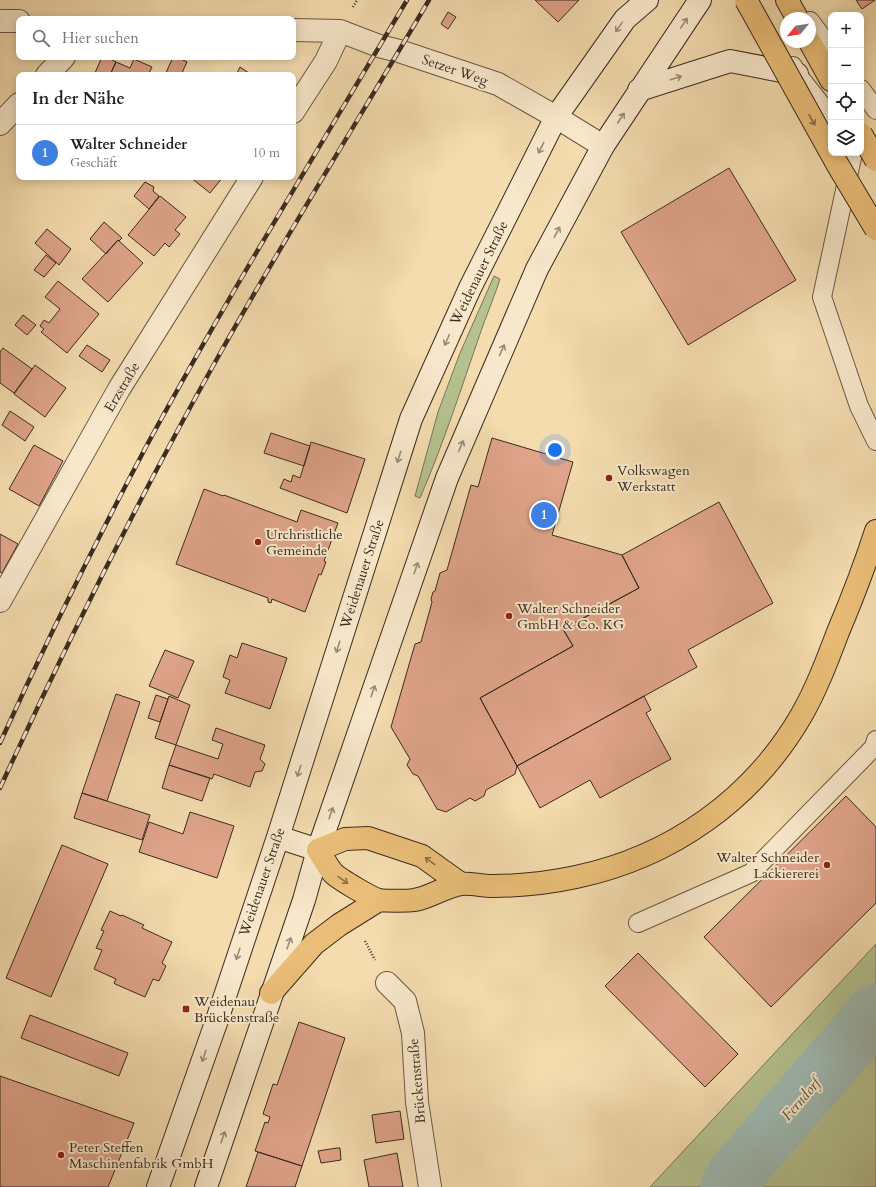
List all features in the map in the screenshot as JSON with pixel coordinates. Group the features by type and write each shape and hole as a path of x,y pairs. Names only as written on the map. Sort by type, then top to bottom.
{"highway":[{"path":"746,0 836,162 876,229"},
{"path":"787,0 794,12"},
{"path":"813,48 828,75"},
{"path":"864,139 876,160"},
{"path":"461,884 422,856 368,838 345,838 318,850 334,873 346,883 379,900 415,900 461,884 490,886 519,885 563,879 607,869 635,859 688,833 715,815 758,775 780,748 801,716 820,678 871,557 876,531"},
{"path":"271,992 314,944 339,925 353,918 379,900"}],"main road":[{"name":"Weidenauer Straße","path":"158,1187 217,1020 278,837 411,420 470,288 556,117 625,19 647,0"},
{"path":"206,1187 271,992 304,900 318,850 447,478 537,269 603,146 700,0"},
{"path":"0,21 16,21"},
{"name":"Setzer Weg","path":"296,30 340,31 380,46 498,84 603,146"},
{"path":"296,107 326,61 340,31"},
{"path":"50,72 61,60"},
{"path":"639,90 730,61 797,74"},
{"path":"0,124 16,107"},
{"name":"Erzstraße","path":"0,601 119,390 250,180"},
{"path":"278,837 318,850"},
{"name":"Brückenstraße","path":"387,983 405,1001 414,1033 417,1102 430,1187"}],"lane":[{"path":"757,0 797,74 828,112"},
{"path":"793,0 803,12"},
{"path":"816,29 830,48"},
{"path":"864,94 876,110"},
{"path":"864,148 876,150"},
{"path":"852,156 822,297 859,406 876,440"},
{"path":"638,923 751,872 874,746 876,740"}],"path":[{"path":"353,918 387,983"}],"green space":[{"path":"494,276 500,279 498,286 482,327 444,437 420,498 415,496 438,412 460,353"},
{"path":"876,944 876,1187 650,1187"}],"building":[{"path":"535,0 579,0 558,22"},
{"path":"856,0 875,0 862,9"},
{"path":"448,12 456,17 448,29 441,24"},
{"path":"101,60 112,60 116,62 111,72 95,72"},
{"path":"134,60 152,67 150,72 111,72 116,62 130,68"},
{"path":"172,60 183,60 187,62 182,72 166,72"},
{"path":"240,67 248,72 238,72"},
{"path":"729,168 796,280 688,345 621,232"},
{"path":"194,180 221,180 210,193"},
{"path":"145,182 154,187 153,191 159,196 149,209 134,196"},
{"path":"160,196 186,217 175,230 180,234 169,247 165,243 154,256 128,235"},
{"path":"104,222 122,238 119,241 118,240 106,254 90,239"},
{"path":"47,229 71,249 59,265 35,243"},
{"path":"118,240 143,263 108,302 82,279"},
{"path":"46,255 56,263 44,277 34,270"},
{"path":"58,281 99,314 67,353 41,332 44,329 40,326 44,320 49,323 60,309 45,297"},
{"path":"23,315 36,325 27,335 15,325"},
{"path":"87,345 110,360 102,372 79,356"},
{"path":"3,348 32,369 14,393 0,383 0,352"},
{"path":"35,365 66,388 45,417 14,394"},
{"path":"10,411 34,427 25,441 2,425"},
{"path":"271,433 310,446 304,466 264,453"},
{"name":"Walter Schneider GmbH & Co. KG","path":"492,438 573,462 552,535 622,555 639,588 563,629 573,646 480,698 517,766 515,774 486,790 484,796 475,801 470,798 446,812 437,809 418,776 413,774 407,765 410,759 391,727 415,644 421,642 432,602 431,599 433,592 435,591 440,573 447,570 471,485 478,487"},
{"path":"311,442 365,459 347,513 280,488 284,479 291,482 293,475 300,478"},
{"path":"34,445 63,461 39,506 9,489"},
{"name":"Urchristliche Gemeinde","path":"204,489 297,522 301,510 338,523 324,561 326,562 321,575 319,574 305,612 272,599 271,603 268,602 268,598 176,564"},
{"path":"719,502 773,603 688,650 697,667 517,766 480,698 573,646 563,629 639,588 622,555"},
{"path":"0,534 18,544 2,573 0,572"},
{"path":"242,643 287,658 270,709 225,693 230,680 223,677 230,655 237,658"},
{"path":"165,650 194,661 178,698 149,686"},
{"path":"116,694 140,702 107,801 82,793"},
{"path":"156,695 168,699 160,722 148,718"},
{"path":"169,696 190,705 176,745 155,738"},
{"path":"644,696 651,710 646,713 671,759 600,798 590,780 540,808 517,766"},
{"path":"216,728 265,745 260,759 265,764 262,771 255,772 250,787 214,774 212,779 169,765 176,745 218,759 223,744 212,740"},
{"path":"169,765 210,778 202,801 162,788"},
{"path":"82,793 150,815 142,840 74,818"},
{"name":"Walter Schneider Lackiererei","path":"846,796 876,827 876,903 771,1007 704,937"},
{"path":"190,812 234,826 217,878 139,852 149,822 183,834"},
{"path":"62,845 108,864 51,997 6,978"},
{"path":"110,911 144,925 142,928 172,942 162,963 166,966 159,981 153,979 145,997 115,984 116,979 94,969 102,950 96,948 104,931 101,930"},
{"path":"638,953 738,1054 705,1087 605,986"},
{"path":"30,1015 128,1053 119,1076 21,1038"},
{"path":"299,1022 345,1038 302,1166 255,1151 265,1122 268,1123 270,1117 263,1114 273,1084 277,1085"},
{"name":"Peter Steffen Maschinenfabrik GmbH","path":"0,1076 134,1123 108,1187 0,1187"},
{"path":"400,1111 404,1139 376,1143 372,1115"},
{"path":"340,1148 341,1160 321,1163 318,1151"},
{"path":"258,1152 302,1166 295,1187 246,1187"},
{"path":"397,1153 403,1187 369,1187 364,1160"}],"waterway":[{"name":"Ferndorf","path":"729,1187 736,1174 876,1012"}],"railway":[{"path":"0,743 71,593 147,445 242,277 407,0"},
{"path":"0,788 104,571 160,463 269,267 429,0"}],"place":[{"name":"Volkswagen Werkstatt","path":"609,478"},
{"name":"Walter Schneider","path":"544,515"},
{"name":"Urchristliche Gemeinde","path":"258,542"},
{"name":"Walter Schneider GmbH & Co. KG","path":"509,616"},
{"name":"Walter Schneider Lackiererei","path":"827,865"},
{"name":"Weidenau Brückenstraße","path":"186,1009"},
{"name":"Peter Steffen Maschinenfabrik GmbH","path":"61,1155"}]}
